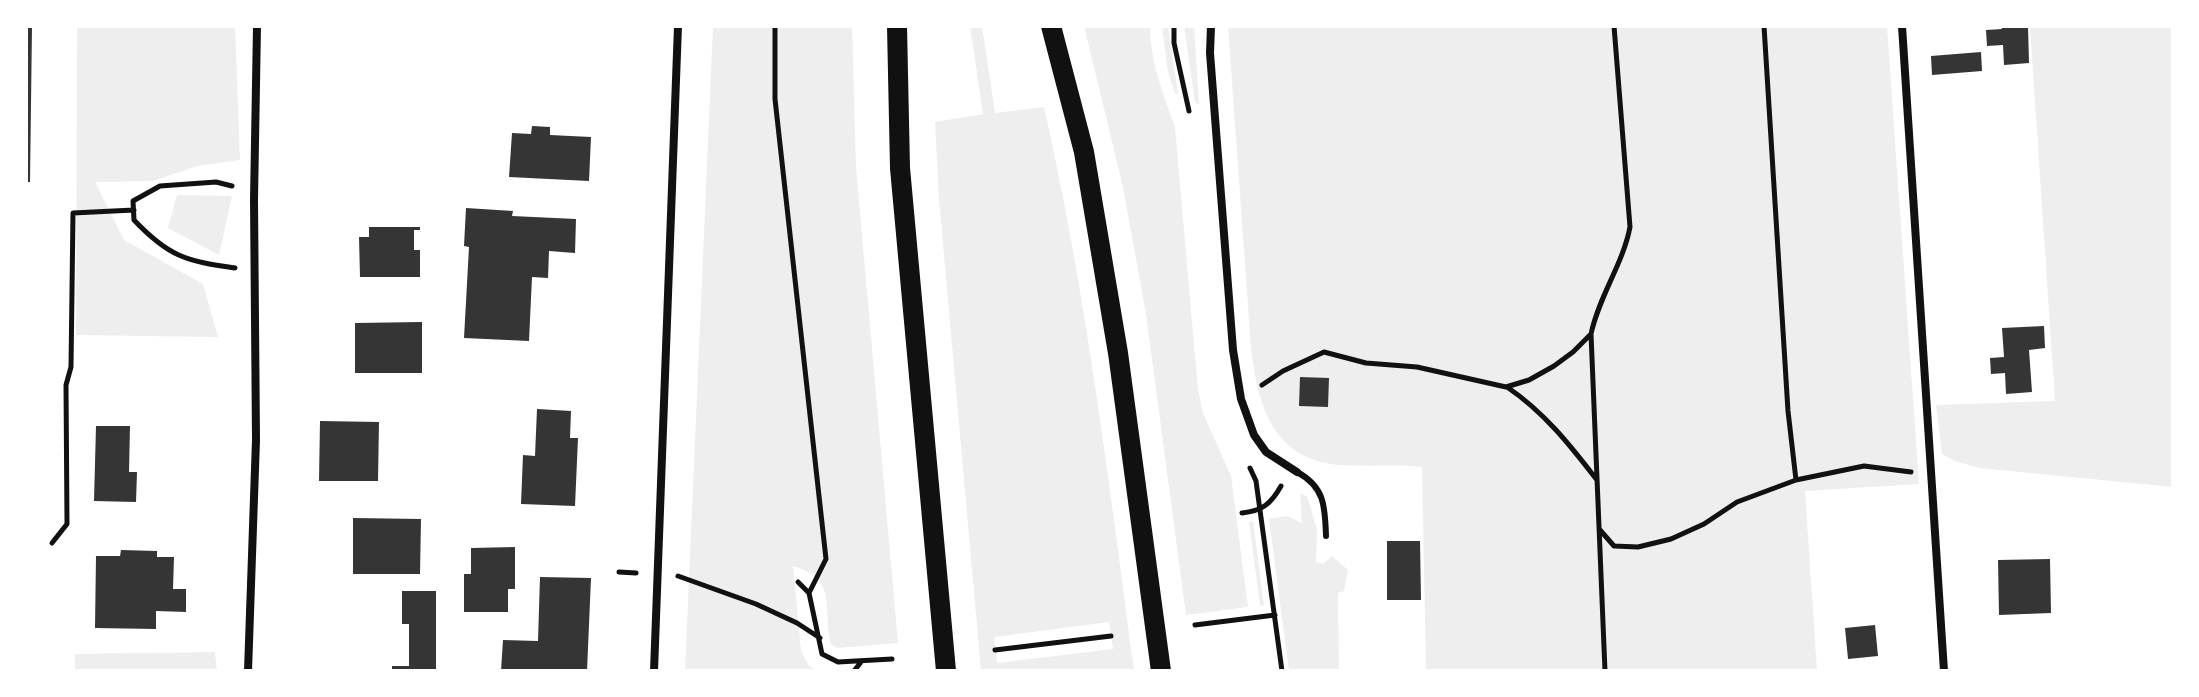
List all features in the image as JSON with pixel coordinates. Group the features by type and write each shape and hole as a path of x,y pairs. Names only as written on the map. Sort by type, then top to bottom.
{"main road":[{"path":"897,26 900,168 946,671"},
{"path":"1051,26 1084,152 1118,353 1161,671"}],"street":[{"path":"248,671 256,440 254,200 257,26"},
{"path":"654,671 678,26"},
{"path":"1211,26 1210,53 1233,350 1241,399 1254,435 1266,452 1294,471"},
{"path":"1902,26 1944,671"}],"lane":[{"path":"1294,471 1313,482 1320,494 1325,510 1326,536"}],"path":[{"path":"775,26 775,99 826,559 809,593"},
{"path":"1605,671 1591,334 1596,312 1627,244 1630,227 1614,26"},
{"path":"1764,26 1788,411 1796,480"},
{"path":"254,200 229,184 160,186 133,201 134,220 152,240 185,260 235,268 255,262"},
{"path":"52,543 67,524 66,385 71,367 73,213 134,210"},
{"path":"1506,387 1529,380 1554,366 1591,334"},
{"path":"1241,399 1283,371 1324,352 1366,363 1417,367 1506,387 1530,403 1558,431 1598,481"},
{"path":"1600,530 1614,546 1638,547 1671,539 1704,524 1737,502 1796,480 1864,466 1931,474"},
{"path":"1242,513 1260,511 1294,471"},
{"path":"684,576 783,616 820,638"},
{"path":"798,582 809,593 822,654 838,662 892,659"},
{"path":"1195,625 1275,615"},
{"path":"995,650 1111,636"},
{"path":"854,671 862,661"}],"shaded area":[{"path":"77,26 235,26 240,160 197,166 153,181 95,182 124,240 203,284 218,337 76,335"},
{"path":"713,26 852,26 856,167 898,643 837,648 831,644 823,587 807,572 793,566 801,651 809,666 818,671 685,671"},
{"path":"970,26 982,26 995,113 1044,107 1084,317 1134,671 981,671 939,199 935,122 983,114","holes":["1109,622 1113,649 997,663 994,637"]},
{"path":"1084,26 1150,26 1155,64 1175,127 1198,390 1203,413 1231,476 1248,607 1186,615 1146,314 1123,187"},
{"path":"1162,26 1168,26 1178,94 1175,94 1168,72"},
{"path":"1184,26 1194,26 1199,105 1195,102"},
{"path":"1228,26 1887,26 1919,484 1805,491 1817,671 1364,671 1426,669 1422,467 1341,465 1318,461 1299,453 1284,441 1264,409 1251,348"},
{"path":"2030,26 2173,26 2173,487 1980,468 1942,454 1936,405 2055,401"},
{"path":"177,195 232,196 219,255 168,228"},
{"path":"1300,494 1307,496 1317,529 1316,562 1323,564 1332,556 1348,570 1344,591 1338,593 1339,671 1289,671 1269,519 1287,516 1302,523"},
{"path":"1253,521 1264,606 1260,605 1249,522"},
{"path":"215,652 217,671 75,671 75,654"}],"building":[{"path":"26,26 32,26 30,182 26,182"},
{"path":"2001,26 2028,26 2029,63 2004,65 2003,45 1987,46 1986,30 2002,29"},
{"path":"1981,52 1982,71 1932,75 1931,56"},
{"path":"532,126 550,127 550,135 591,137 589,181 509,177 512,133 531,134"},
{"path":"466,208 513,211 512,216 576,219 575,253 549,251 548,278 532,277 529,341 464,338 469,247 464,246"},
{"path":"369,227 420,227 420,230 414,230 414,250 420,250 420,277 360,277 359,237 369,237"},
{"path":"422,322 422,373 355,373 355,323"},
{"path":"2044,326 2045,348 2029,350 2032,392 2006,394 2005,373 1991,374 1990,358 2004,357 2002,328"},
{"path":"1300,377 1329,378 1328,407 1299,406"},
{"path":"537,409 571,411 570,438 578,438 575,506 521,504 523,455 535,456"},
{"path":"320,421 379,422 378,481 319,481"},
{"path":"96,426 130,426 129,472 137,472 136,502 94,501"},
{"path":"353,518 421,519 420,574 353,574"},
{"path":"1387,541 1420,541 1421,600 1387,600"},
{"path":"515,547 515,589 508,589 508,612 464,612 464,574 471,574 471,548"},
{"path":"121,550 157,551 157,557 174,557 173,589 186,589 186,612 156,611 156,629 95,628 96,556 120,556"},
{"path":"2050,559 2051,613 1999,615 1998,560"},
{"path":"540,577 591,578 587,671 501,671 503,640 538,641"},
{"path":"402,591 436,591 436,671 392,671 392,666 409,666 409,624 402,624"},
{"path":"1875,625 1878,656 1848,659 1845,628"}]}
